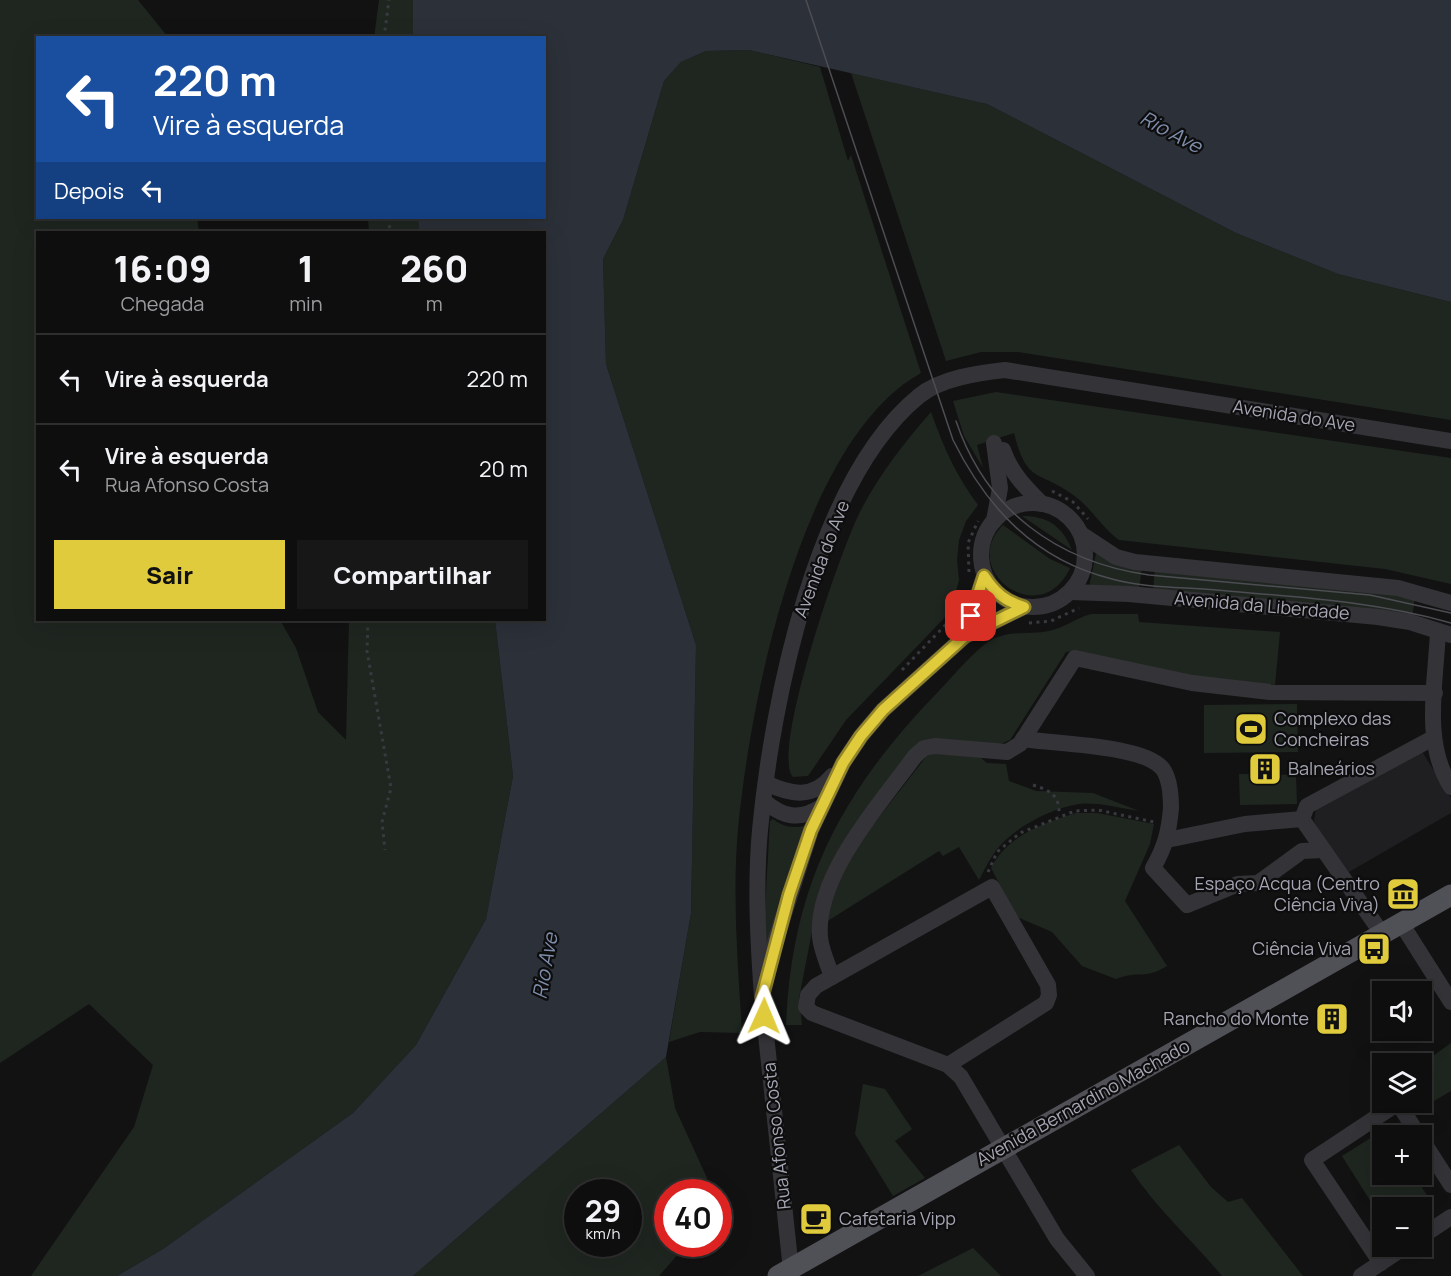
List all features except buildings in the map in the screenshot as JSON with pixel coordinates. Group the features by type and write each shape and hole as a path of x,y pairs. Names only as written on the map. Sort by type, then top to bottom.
{"main road":[{"name":"Avenida Bernardino Machado","path":"787,1274 1451,895"}],"street":[{"name":"Avenida do Ave","path":"762,997 758,892 764,801 771,740 793,640 817,562 842,502 865,462 894,420 921,394 955,379 1005,370 1451,441"},
{"path":"965,636 977,578 981,542 1000,488 997,442 1009,466 1058,510 1086,530 1083,569 1070,592 1057,602 1041,607 1024,607 1007,601 977,578"},
{"path":"987,520 1044,496"},
{"name":"Avenida da Liberdade","path":"1086,530 1116,556 1135,562 1398,588 1451,603"},
{"name":"Avenida da Liberdade","path":"1070,592 1129,594 1378,617 1410,622 1444,633"},
{"name":"Rua Afonso Costa","path":"787,1274 762,997 789,895 821,807 843,763 861,736 883,710 965,636 1024,607"},
{"path":"1444,633 1435,693 1433,738 1444,776 1451,787"},
{"path":"832,977 820,938 822,912 832,881 845,854 915,756 924,748 935,746 1007,752 1023,739 1076,658 1192,683 1270,692 1435,693"},
{"path":"1302,819 1307,806 1433,738"},
{"path":"1023,739 1112,748 1140,755 1162,768 1172,792 1168,833 1153,868 1187,905 1238,884 1258,883 1302,851 1323,850"},
{"path":"766,783 795,794 813,792 827,782 843,763"},
{"path":"764,801 785,815 799,817 821,807"},
{"path":"1168,833 1302,819"},
{"path":"1302,819 1383,935"},
{"path":"948,1065 1046,1004 1049,995 1048,985 992,887 832,977 808,995 806,1006 812,1013 948,1065 961,1077 1057,1239 1087,1276"},
{"path":"1401,924 1451,1002"},
{"path":"1381,1263 1312,1160 1398,1103 1412,1125"},
{"path":"1432,1156 1451,1185"},
{"path":"1432,1229 1451,1217"},
{"path":"1362,1276 1390,1257"}],"path":[{"path":"384,36 389,0"},
{"path":"1044,496 1073,502 1084,512 1086,530"},
{"path":"977,578 968,543 987,520"},
{"path":"894,678 958,611"},
{"path":"368,621 367,651 391,789 382,822 385,850"},
{"path":"1033,785 1052,791 1060,803 1059,816"},
{"path":"985,891 984,880 997,852 1020,832 1059,816 1075,811 1098,810 1141,818 1168,833"}],"shaded area":[{"path":"0,0 138,0 167,36 36,36 36,219 197,219 199,231 36,231 36,621 281,621 296,648 318,712 346,740 349,621 495,621 513,776 486,919 416,1045 353,1113 163,1249 117,1276 31,1276 134,1127 153,1065 89,1004 0,1063"},
{"path":"379,0 413,0 413,36 374,36"},
{"path":"749,50 820,67 848,161 851,155 921,373 879,406 843,454 814,513 789,578 770,646 744,776 736,854 737,956 742,1033 700,1032 669,1042 691,913 696,645 606,364 603,259 623,220 664,81 681,62 706,51"},
{"path":"851,73 987,104 1236,233 1338,274 1451,302 1451,420 1018,352 981,352 946,361"},
{"path":"368,219 418,219 419,231 369,231"},
{"path":"996,392 1451,458 1451,584 1385,569 1119,540 1079,499 1029,468 1024,461 1014,433 977,445 983,468 964,436 953,401"},
{"path":"931,412 951,460 978,505 966,521 959,540 957,560 959,580 951,611 846,720 808,776 793,777 789,760 791,730 812,646 840,561 862,508 877,482"},
{"path":"1022,516 1047,520 1053,524 1064,535 1072,550"},
{"path":"1003,525 1050,559 1070,568 1057,586 1041,595 1024,594 1008,587 996,575 990,560 991,542"},
{"path":"1096,554 1142,567 1139,590 1089,587"},
{"path":"1155,568 1415,596 1412,619 1153,592"},
{"path":"1091,614 1138,614 1139,622 1280,632 1275,685 1203,678 1074,651 1066,652 1010,740 998,745 923,744 818,901 799,998 802,1025 786,1025 790,975 798,928 811,885 827,844 873,768 902,731 962,666 991,640 1005,635 1054,630"},
{"name":"Complexo das Concheiras","path":"1297,704 1298,752 1204,753 1204,705"},
{"path":"1421,750 1451,798 1451,813 1349,872 1317,828 1314,820 1316,809"},
{"path":"929,753 980,757 987,763 1006,764 1009,781 1036,791 1093,793 1139,811 1079,804 1044,815 1021,828 1002,843 979,880 959,847 943,856 939,851 826,922 835,887 859,843"},
{"path":"1239,774 1296,775 1297,804 1240,805"},
{"path":"1076,813 1097,813 1154,824 1150,844 1125,901 1167,966 1152,973 1116,979 1082,966 1052,932 1017,917 991,868 1006,847 1016,839 1039,826"},
{"path":"773,819 788,826 805,826 765,974 764,927 770,821"},
{"path":"1451,1043 1451,1091 1432,1102 1432,1057"},
{"path":"666,1057 675,1108 707,1178 654,1179 654,1257 676,1257 659,1276 413,1276"},
{"path":"863,1084 885,1089 912,1129 895,1141 925,1178 893,1196 855,1134"},
{"path":"1372,1137 1372,1185 1420,1185 1428,1197 1372,1197 1372,1204 1342,1156"},
{"path":"1179,1145 1211,1187 1228,1202 1242,1198 1303,1276 1222,1276 1163,1211 1131,1170"},
{"path":"973,1248 1001,1276 918,1276"}],"water":[{"name":"Rio Ave","path":"413,0 1451,0 1451,302 1338,274 1236,233 987,104 749,50 706,51 681,62 664,81 623,220 603,259 606,364 696,645 691,913 666,1057 413,1276 117,1276 163,1249 353,1113 416,1045 486,919 513,776 495,621 546,621 546,231 419,231 418,219 546,219 546,36 413,36"}],"tram line":[{"path":"806,0 953,440 981,488 1016,528 1059,559 1084,570 1125,582 1335,601 1393,610 1451,623"},
{"path":"956,421 969,453 986,481 1006,505 1029,527 1055,544 1084,558 1149,575 1370,595 1451,613"}],"place":[{"name":"Complexo das Concheiras","path":"1251,729"},
{"name":"Balneários","path":"1265,769"},
{"name":"Espaço Acqua (Centro Ciência Viva)","path":"1403,894"},
{"name":"Ciência Viva","path":"1374,949"},
{"name":"Rancho do Monte","path":"1332,1019"},
{"name":"Cafetaria Vipp","path":"816,1219"}],"route":[{"path":"764,1016 762,997 789,895 811,830 843,763 861,736 883,710 965,636 1024,607 1007,601 994,591 984,576 971,616"}]}
